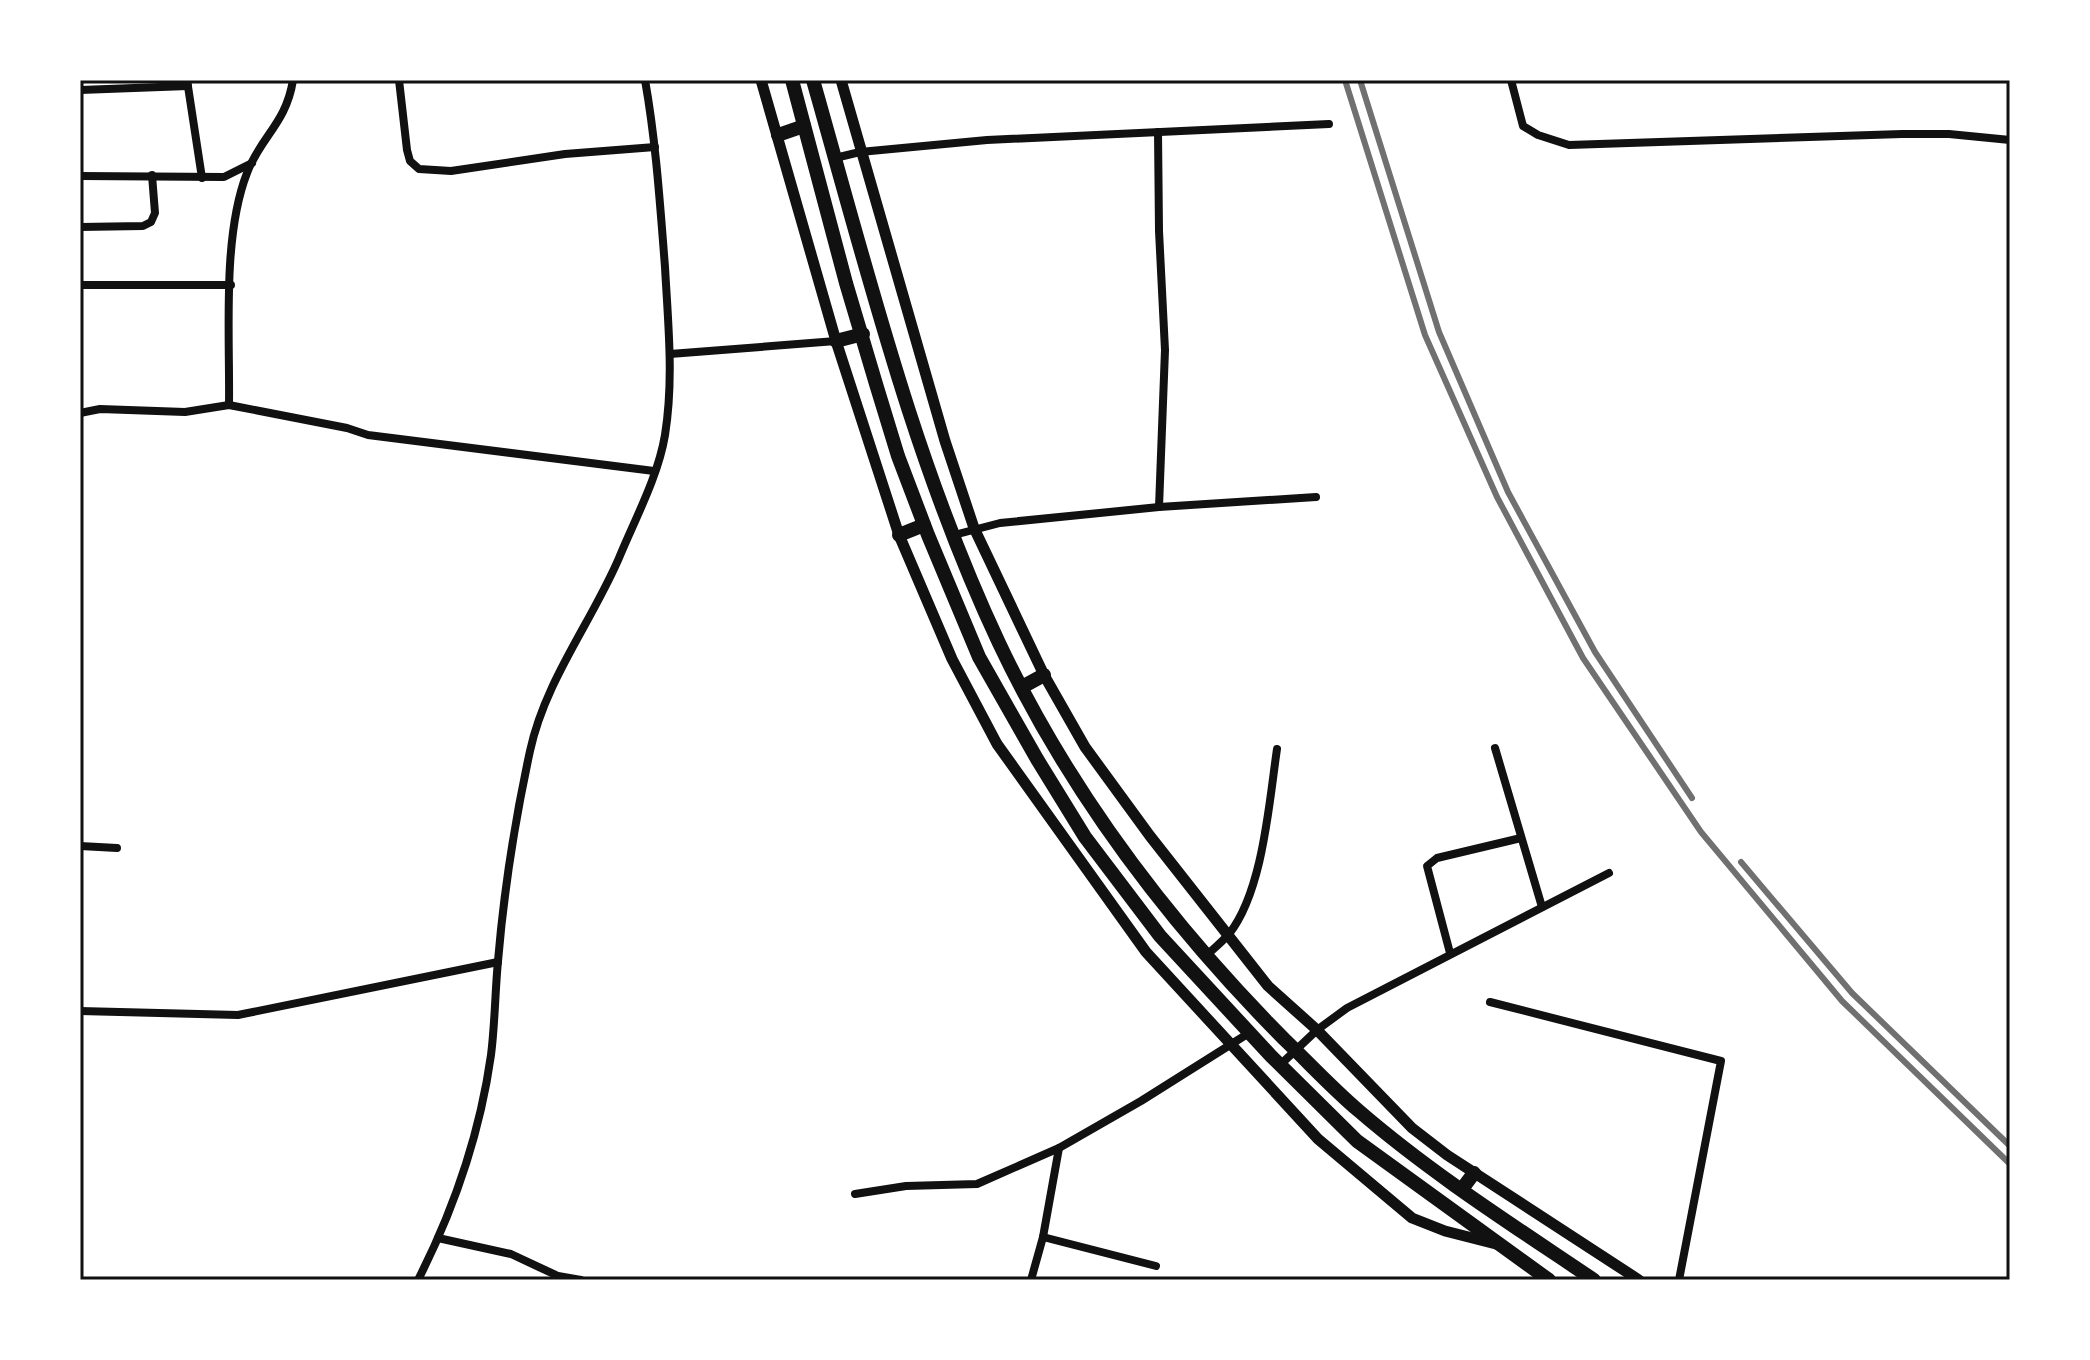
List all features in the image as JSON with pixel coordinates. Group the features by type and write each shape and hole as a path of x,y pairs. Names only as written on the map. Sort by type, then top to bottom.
{"highway":[{"path":"792,80 846,283 898,456 924,525 979,657 1085,837 1160,936 1249,1033 1357,1141 1549,1280"},
{"path":"813,80 886,334 940,502 977,596 1022,687 1083,795 1156,896 1206,956 1235,990 1295,1049 1383,1132 1594,1280"},
{"path":"778,135 804,126"},
{"path":"836,341 863,334"},
{"path":"899,535 924,525"},
{"path":"1022,687 1044,675"},
{"path":"1462,1189 1474,1173"}],"street":[{"path":"229,405 235,218 252,162 284,114 293,80"},
{"path":"399,80 407,150 410,161 419,169 451,171 565,154 655,147"},
{"path":"418,1280 462,1176 477,1124 491,1054 514,829 532,741 547,696 616,565 665,438 670,384 670,324 655,147 645,80"},
{"path":"761,80 836,341 899,535 952,659 997,744 1146,952 1318,1139 1412,1218 1445,1231 1501,1245"},
{"path":"841,80 940,428 974,528 1044,675 1085,747 1150,836 1268,986 1317,1030 1412,1128 1474,1173 1639,1280"},
{"path":"1511,80 1523,126 1538,135 1569,145 1902,134 1949,134 2010,140"},
{"path":"80,90 187,83 202,178"},
{"path":"835,158 860,152 987,140 1329,124"},
{"path":"1158,132 1165,350 1159,507"},
{"path":"80,176 224,177 252,162"},
{"path":"80,227 143,226 151,222 155,213 152,175"},
{"path":"80,285 231,285"},
{"path":"670,354 836,341"},
{"path":"80,413 100,409 185,412 229,405 347,428 368,435 654,471"},
{"path":"954,535 1000,523 1159,507 1316,497"},
{"path":"1495,748 1542,907"},
{"path":"1206,956 1229,934 1247,904 1259,859 1277,749"},
{"path":"1450,953 1428,874 1430,861 1521,838"},
{"path":"80,846 117,848"},
{"path":"1280,1065 1317,1030 1347,1008 1609,873"},
{"path":"80,1011 238,1015 498,962"},
{"path":"1490,1002 1721,1061 1679,1280"},
{"path":"855,1194 906,1186 977,1184 1059,1148 1249,1033"},
{"path":"1031,1280 1043,1237 1059,1148"},
{"path":"1043,1237 1156,1266"},
{"path":"438,1238 511,1254 558,1276 581,1280"}],"railway":[{"path":"1345,80 1425,335 1497,497 1583,658 1701,832 1842,1001 2010,1164"},
{"path":"1360,80 1439,332 1508,492 1595,652 1692,798"},
{"path":"1741,862 1852,993 2010,1146"}]}
